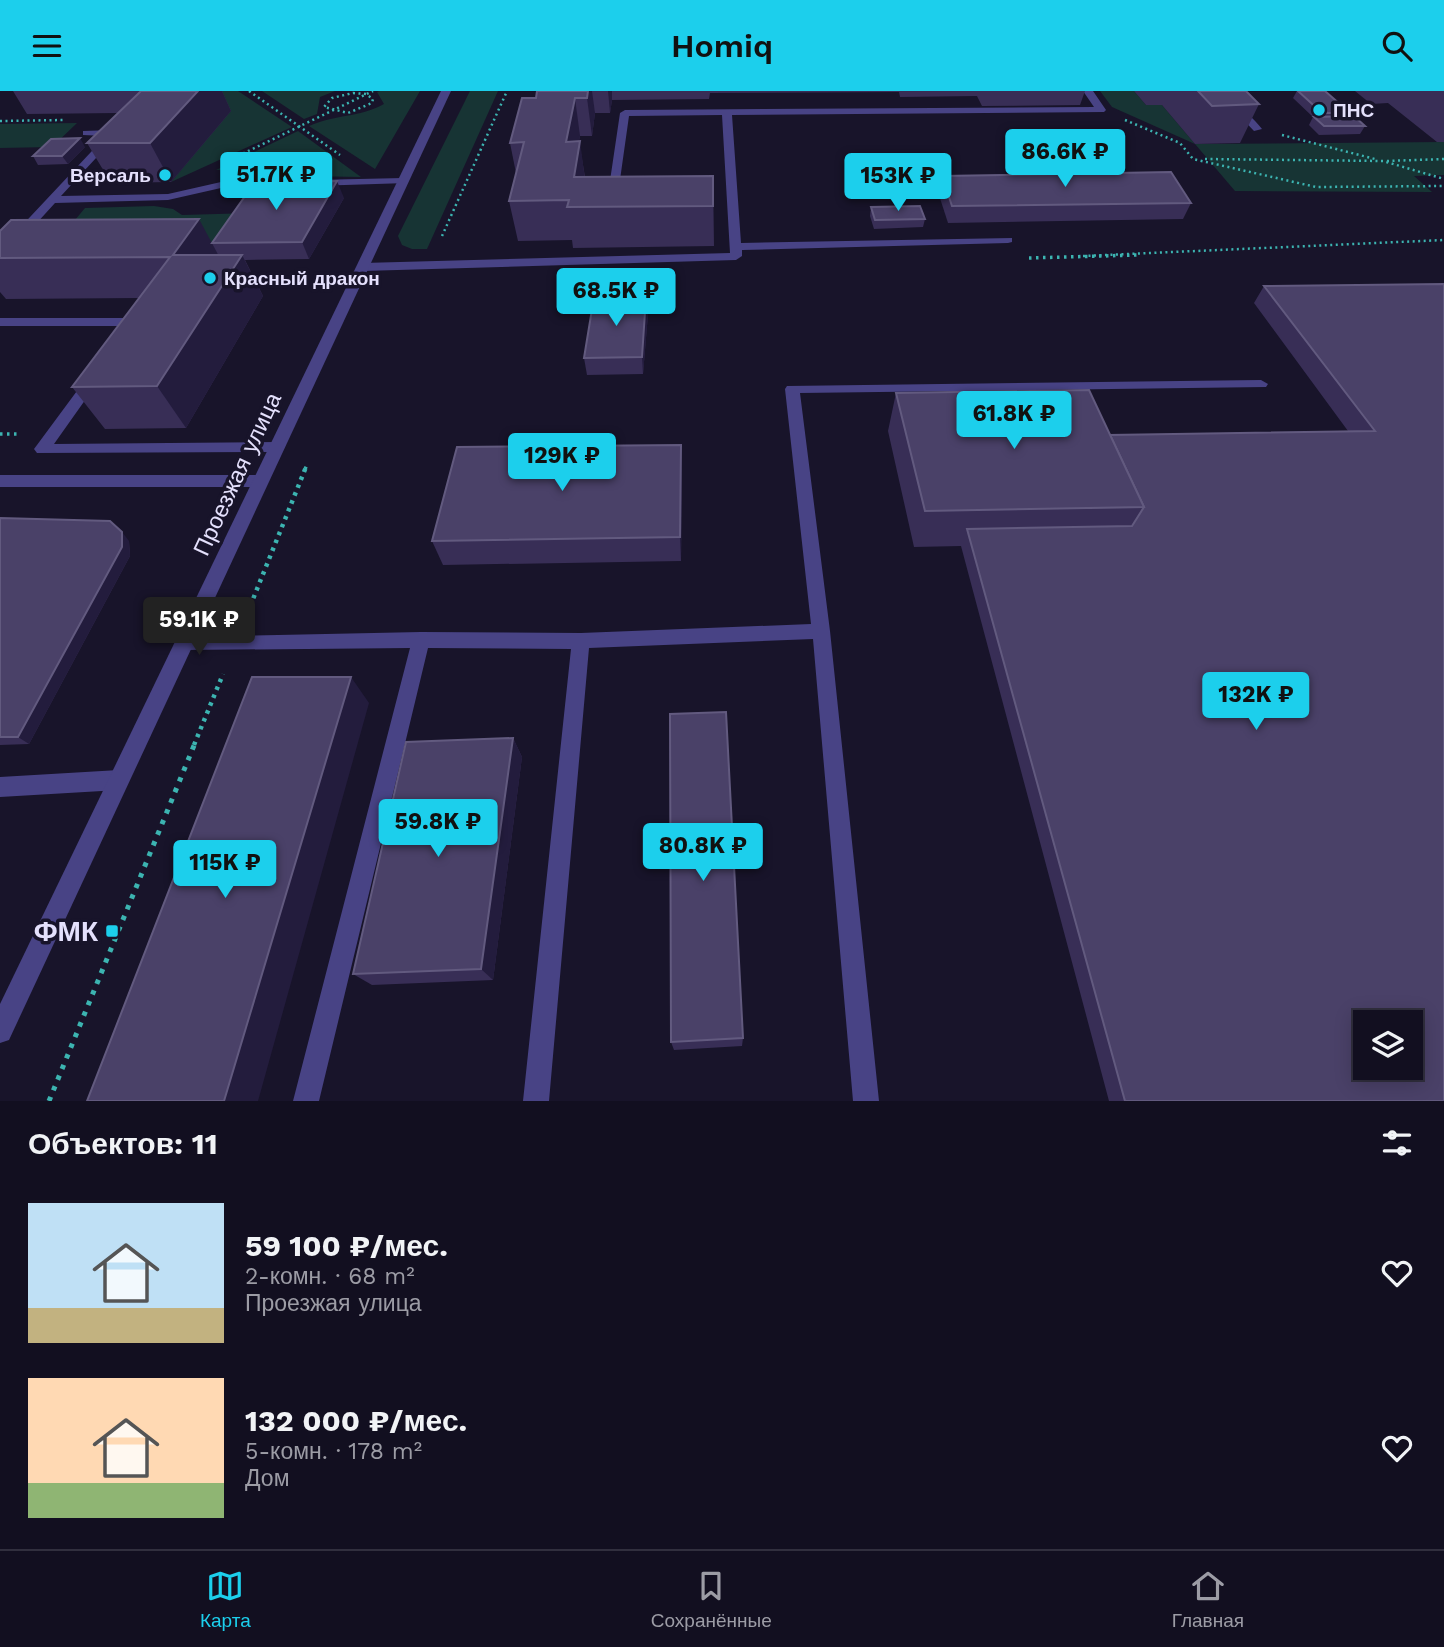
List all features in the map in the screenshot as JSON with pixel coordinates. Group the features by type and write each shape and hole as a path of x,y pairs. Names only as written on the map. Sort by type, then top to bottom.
{"street":[{"name":"Проезжая улица","path":"0,1031 446,91"},
{"path":"1088,91 1101,110"},
{"path":"1199,91 1236,107 1257,129"},
{"path":"625,205 611,206 625,113 1101,110"},
{"path":"363,267 736,256 727,112"},
{"path":"0,256 114,132 86,133"},
{"path":"300,183 403,181"},
{"path":"52,199 168,197 221,185 286,183"},
{"path":"719,204 732,204"},
{"path":"735,247 1008,240"},
{"path":"0,322 135,322 120,342"},
{"path":"105,363 42,449 277,447"},
{"path":"866,1101 821,631 792,389 1261,384"},
{"path":"0,481 260,481"},
{"path":"184,642 581,641 821,631"},
{"path":"306,1101 421,640"},
{"path":"536,1101 581,641"},
{"path":"0,787 119,780"}],"path":[{"path":"249,91 378,181"},
{"path":"229,160 373,91"},
{"path":"441,238 507,91"},
{"path":"353,93 366,94 373,100 368,106 346,113 331,111 325,104 332,98 353,93"},
{"path":"1101,110 1180,143 1193,159 1315,187 1444,186"},
{"path":"0,121 66,120"},
{"path":"1257,129 1444,179"},
{"path":"1193,159 1444,159"},
{"path":"1269,247 1444,240"},
{"path":"0,426 5,434"},
{"path":"49,1101 309,459"}],"green space":[{"path":"196,91 238,91 292,127 171,182 230,111"},
{"path":"262,91 335,91 320,97 317,114 304,119"},
{"path":"420,91 375,169 309,126 328,119 365,112 384,104 377,92"},
{"path":"470,91 498,91 427,249 412,249 402,245 398,236"},
{"path":"1100,91 1134,91 1146,105 1162,105 1195,144 1112,107"},
{"path":"77,123 52,147 0,148 0,124"},
{"path":"298,131 361,177 304,176 306,168 216,170"},
{"path":"1444,142 1444,175 1414,176 1432,192 1235,191 1195,144"},
{"path":"154,206 173,209 182,215 252,213 221,260 41,261 85,208"}],"building":[{"path":"141,91 198,91 150,143 87,143"},
{"path":"537,91 588,91 587,98 575,98 566,142 580,141 574,177 713,176 713,206 567,207 569,200 509,201 524,142 510,143 522,98 536,98"},
{"path":"1198,91 1246,91 1259,104 1212,106"},
{"path":"1298,91 1325,91 1350,113 1322,113"},
{"path":"1354,116 1365,126 1324,126 1314,117"},
{"path":"80,138 62,156 33,156 51,139"},
{"path":"1171,172 1191,203 952,206 942,176"},
{"path":"337,181 302,242 212,243 255,182"},
{"path":"920,206 925,219 875,220 871,207"},
{"path":"199,219 173,255 242,255 157,386 72,387 170,257 0,258 0,231 11,220"},
{"path":"1444,284 1444,1101 1125,1101 967,529 1132,526 1144,507 1110,435 1375,431 1264,286"},
{"path":"594,297 646,297 642,357 584,358"},
{"path":"1089,390 1144,507 925,511 896,393"},
{"path":"681,445 680,537 432,541 457,447"},
{"path":"0,518 110,521 122,532 122,547 18,737 0,737"},
{"path":"252,677 351,677 224,1101 87,1101"},
{"path":"726,712 743,1038 671,1042 670,714"},
{"path":"513,738 481,969 353,974 406,742"}],"place":[{"name":"ПНС","path":"1319,110"},
{"name":"Версаль","path":"165,175"},
{"name":"Красный дракон","path":"210,278"},
{"name":"ФМК","path":"112,931"}]}
